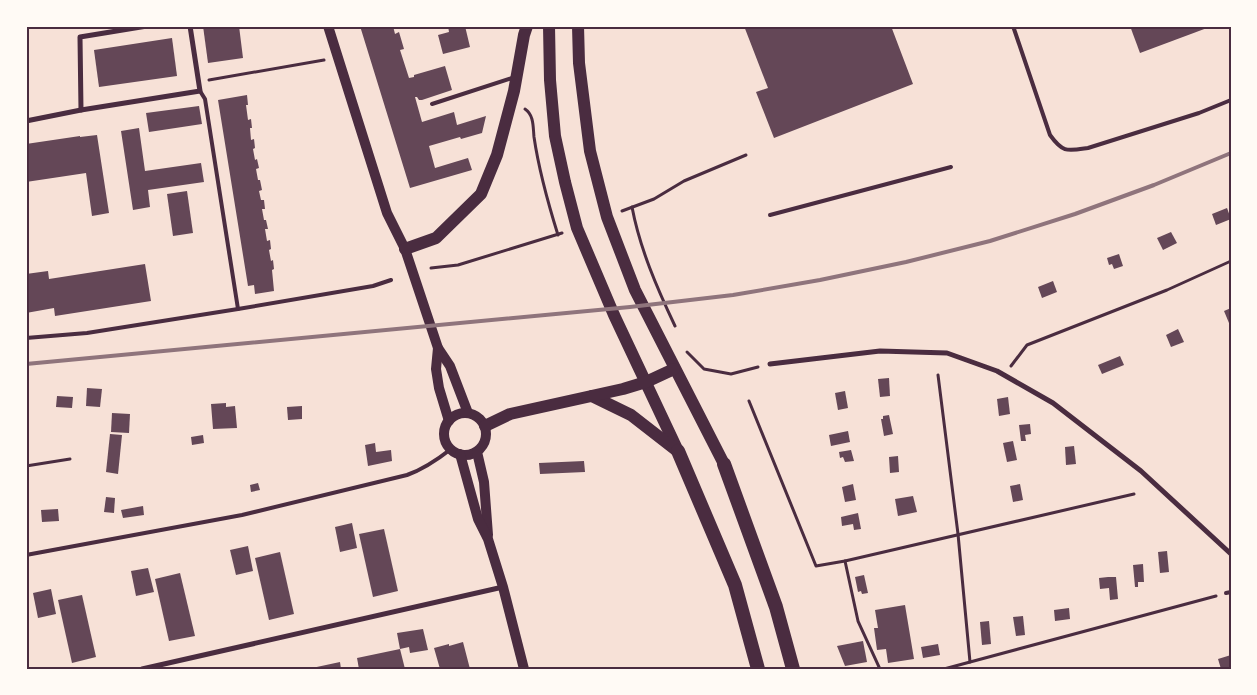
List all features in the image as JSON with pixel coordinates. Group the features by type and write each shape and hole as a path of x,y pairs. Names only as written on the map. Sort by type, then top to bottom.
{"highway":[{"path":"678,451 735,584 758,669"},
{"path":"724,464 776,607 793,669"}],"main road":[{"path":"328,26 387,214 405,249 438,348 450,366 468,413"},
{"path":"405,249 436,238 481,194 497,155 517,76 527,26"},
{"path":"549,26 550,80 555,136 577,228 602,288 678,451"},
{"path":"578,26 579,63 590,151 607,217 635,290 724,464"},
{"path":"438,348 436,369 439,388 449,421"},
{"path":"485,426 510,414 623,389 646,382 674,368"},
{"path":"592,396 631,415 678,451"},
{"path":"468,413 478,418 485,426 486,433 482,447 472,454 456,452 447,445 444,432 449,421 454,416 468,413"},
{"path":"456,452 478,519 488,539 503,587 524,669"},
{"path":"477,452 484,482 488,539"}],"street":[{"path":"81,110 80,37 147,26"},
{"path":"26,121 200,91 190,26"},
{"path":"770,364 880,351 947,353 997,371 1053,403 1141,471 1231,554"},
{"path":"142,669 503,587"}],"lane":[{"path":"1013,26 1050,135 1059,146 1071,151 1088,148 1199,113 1231,100"},
{"path":"432,104 517,76"},
{"path":"200,91 205,99 238,309"},
{"path":"770,215 951,167"},
{"path":"26,338 87,333 373,286 391,280"},
{"path":"26,555 242,514 407,475 456,452"}],"path":[{"path":"199,82 338,57"},
{"path":"511,101 529,112 532,120 542,182 558,235"},
{"path":"675,327 653,278 635,226 632,207 654,199 684,181 746,155"},
{"path":"430,268 458,265 569,231"},
{"path":"1004,375 1027,345 1167,290 1231,262"},
{"path":"686,352 704,369 731,374 770,364"},
{"path":"938,375 958,534 970,662"},
{"path":"749,401 816,566 1134,494"},
{"path":"26,466 70,459"},
{"path":"844,560 858,621 880,669"},
{"path":"944,669 1226,593"}],"building":[{"path":"203,26 239,26 243,58 208,63"},
{"path":"360,26 393,26 395,34 399,32 404,49 400,50 409,78 445,66 452,90 422,100 415,97 422,122 454,112 457,125 486,116 482,133 429,146 435,168 468,158 472,170 410,188"},
{"path":"448,26 465,26 470,47 443,54 438,35 449,32"},
{"path":"744,26 891,26 913,84 774,138 756,92 768,88"},
{"path":"1130,26 1206,26 1207,28 1140,53"},
{"path":"172,38 177,76 99,87 94,50"},
{"path":"247,95 248,120 251,119 252,128 250,128 251,140 254,139 255,148 253,149 259,168 256,169 262,190 259,191 261,200 264,200 265,209 262,209 268,229 265,229 267,241 270,240 271,249 269,250 274,269 272,270 274,291 255,294 254,285 248,286 218,100"},
{"path":"199,106 202,124 149,132 146,113"},
{"path":"139,128 145,171 201,163 204,182 148,190 150,207 133,210 121,131"},
{"path":"97,135 109,213 92,216 86,173 26,182 26,144"},
{"path":"187,191 193,233 173,236 167,194"},
{"path":"1227,208 1231,219 1216,225 1212,214"},
{"path":"1171,232 1177,243 1163,250 1157,238"},
{"path":"1119,254 1123,266 1114,269 1112,264 1109,265 1107,258"},
{"path":"145,264 151,301 55,316 54,308 26,313 26,274 48,271 49,279"},
{"path":"1053,281 1057,292 1042,298 1038,287"},
{"path":"1231,308 1231,322 1229,323 1224,311"},
{"path":"1178,329 1184,342 1171,347 1166,335"},
{"path":"1120,356 1124,365 1102,374 1098,365"},
{"path":"889,378 890,396 880,397 878,379"},
{"path":"87,388 102,389 100,407 86,406"},
{"path":"845,391 848,408 838,410 835,393"},
{"path":"57,396 73,397 72,408 56,407"},
{"path":"1008,397 1010,414 999,416 997,399"},
{"path":"226,403 226,407 235,406 237,428 213,429 211,404"},
{"path":"302,406 302,419 288,420 287,407"},
{"path":"112,413 130,414 129,433 111,432"},
{"path":"889,415 893,434 884,436 881,419 883,419 883,416"},
{"path":"1030,424 1031,434 1025,435 1026,441 1021,441 1019,425"},
{"path":"848,431 850,442 831,446 829,435"},
{"path":"110,434 122,435 118,474 106,472"},
{"path":"203,435 204,443 192,445 191,437"},
{"path":"1013,441 1017,460 1007,462 1003,443"},
{"path":"375,443 376,452 391,450 392,461 368,466 365,445"},
{"path":"1074,446 1076,464 1066,465 1065,447"},
{"path":"851,450 854,461 845,462 843,457 840,458 839,452"},
{"path":"898,456 899,472 890,473 889,457"},
{"path":"584,461 585,472 540,474 539,463"},
{"path":"258,483 260,490 251,492 250,485"},
{"path":"853,484 856,500 845,502 842,487"},
{"path":"1020,484 1023,500 1013,502 1010,486"},
{"path":"913,496 917,512 898,516 895,499"},
{"path":"106,497 115,498 114,513 104,512"},
{"path":"143,506 144,515 123,518 121,510"},
{"path":"58,509 59,521 42,522 41,510"},
{"path":"858,513 861,529 854,530 853,524 842,526 841,517"},
{"path":"352,523 357,548 340,552 335,527"},
{"path":"384,529 398,591 373,597 359,534"},
{"path":"248,546 253,571 236,575 230,550"},
{"path":"1167,551 1169,572 1160,573 1158,552"},
{"path":"280,552 294,614 269,620 255,558"},
{"path":"1143,564 1144,582 1138,582 1138,587 1135,587 1133,565"},
{"path":"148,568 154,592 136,596 131,571"},
{"path":"180,573 195,636 169,641 155,579"},
{"path":"864,575 868,593 862,594 861,591 858,592 855,577"},
{"path":"1116,577 1118,599 1110,600 1109,588 1100,589 1099,578"},
{"path":"51,589 56,614 38,618 33,593"},
{"path":"82,595 96,657 72,663 58,600"},
{"path":"905,605 914,659 888,663 886,649 877,650 874,628 878,628 875,610"},
{"path":"1069,608 1070,619 1055,621 1054,610"},
{"path":"1023,616 1025,635 1016,636 1013,617"},
{"path":"989,621 991,644 982,645 980,622"},
{"path":"423,629 428,650 410,653 409,647 400,649 397,633"},
{"path":"863,641 867,662 845,666 837,646"},
{"path":"463,642 470,669 440,669 434,648"},
{"path":"938,644 940,655 923,658 921,647"},
{"path":"400,649 405,669 359,669 357,658"},
{"path":"1231,655 1231,669 1221,669 1218,659"},
{"path":"340,662 341,669 312,669 312,668"}],"railway":[{"path":"26,364 630,307 733,295 820,280 906,262 990,241 1075,214 1154,185 1231,153"}]}
